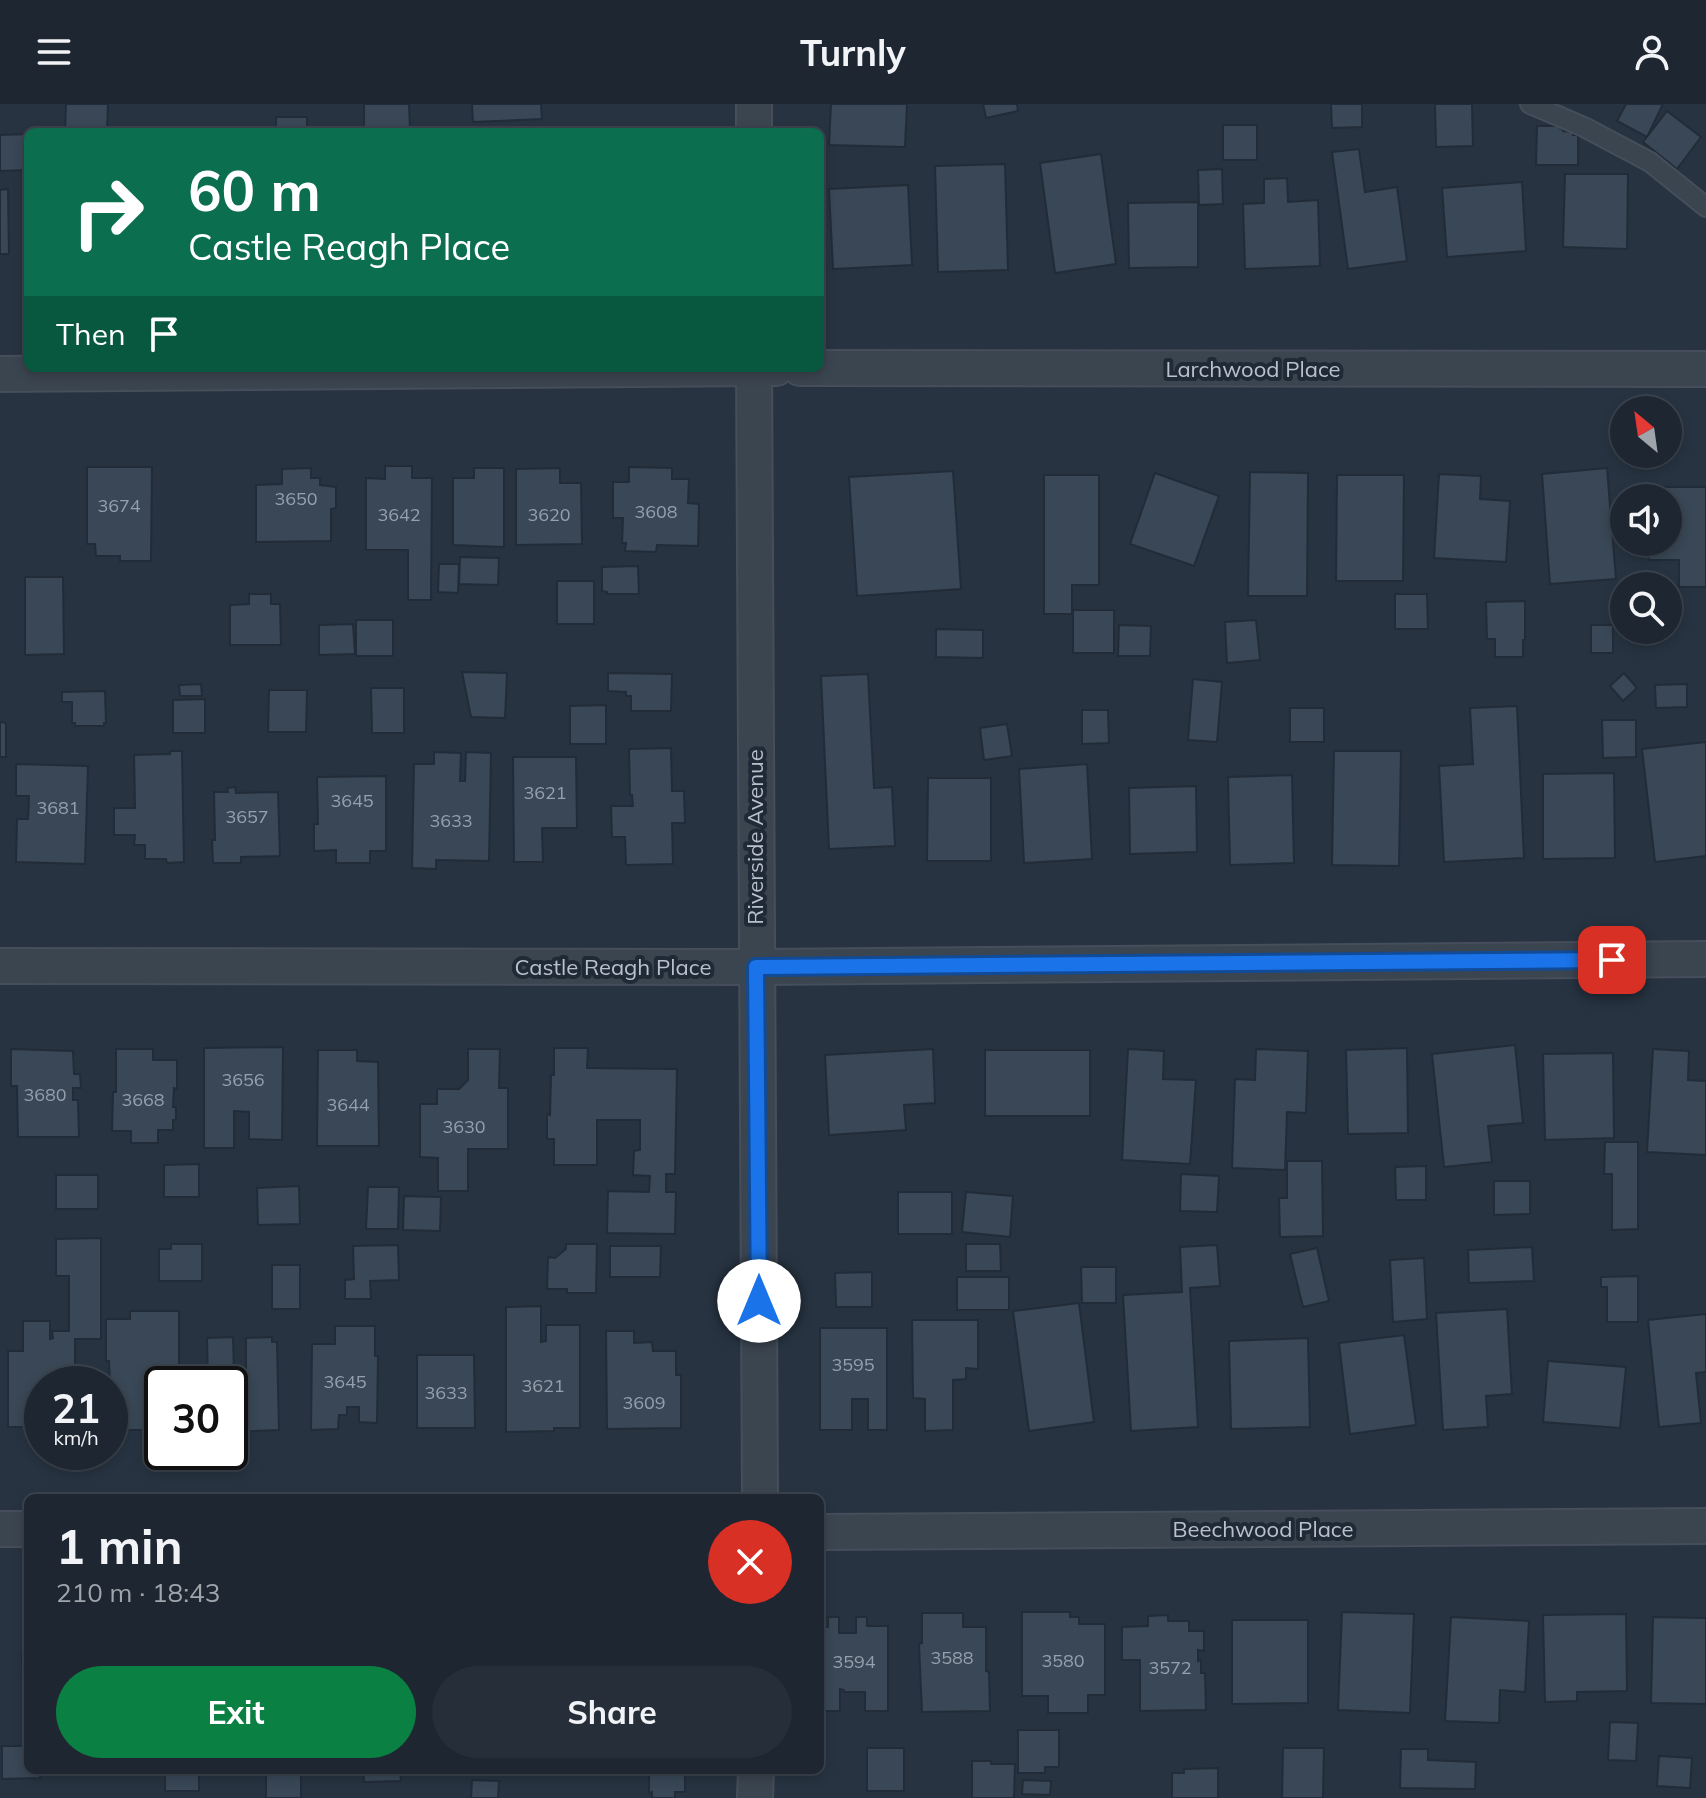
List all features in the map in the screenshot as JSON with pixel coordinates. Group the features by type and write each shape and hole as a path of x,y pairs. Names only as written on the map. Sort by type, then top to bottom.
{"street":[{"path":"754,104 754,128"},
{"name":"Larchwood Place","path":"824,368 1706,369"},
{"name":"Larchwood Place","path":"0,374 251,372"},
{"name":"Riverside Avenue","path":"754,372 760,1494"},
{"name":"Castle Reagh Place","path":"0,966 756,967 1706,959"},
{"name":"Beechwood Place","path":"824,1532 1706,1526"},
{"path":"0,1529 24,1529"},
{"path":"755,1798 756,1774"}],"lane":[{"path":"1530,104 1584,127 1650,162 1706,207"}],"building":[{"path":"66,104 108,104 107,128 65,128"},
{"path":"364,104 409,104 410,128 364,128"},
{"path":"472,104 541,104 542,119 473,122"},
{"path":"831,104 907,104 905,147 829,145"},
{"path":"983,104 1017,104 1018,111 986,118"},
{"path":"1331,104 1362,104 1362,127 1332,128"},
{"path":"1435,104 1472,104 1473,146 1436,147"},
{"path":"1626,104 1663,104 1647,137 1617,121"},
{"path":"1667,111 1701,137 1677,169 1643,142"},
{"path":"276,117 307,117 307,128 276,128"},
{"path":"1223,125 1257,125 1257,160 1223,160"},
{"path":"1537,126 1557,126 1578,135 1578,165 1536,165"},
{"path":"24,134 24,170 0,171 0,135"},
{"path":"1359,149 1365,192 1397,187 1407,261 1348,269 1332,152"},
{"path":"1101,154 1116,264 1055,273 1040,163"},
{"path":"1005,164 1008,270 938,272 935,166"},
{"path":"1222,169 1223,204 1199,205 1198,170"},
{"path":"1565,174 1628,174 1627,249 1563,247"},
{"path":"1287,178 1288,202 1318,200 1320,266 1245,269 1243,204 1264,203 1264,179"},
{"path":"1522,182 1526,251 1447,257 1442,188"},
{"path":"908,185 912,265 833,269 829,189"},
{"path":"8,189 9,254 0,254 0,190"},
{"path":"1198,202 1198,267 1129,268 1128,203"},
{"path":"385,466 412,466 412,478 432,478 431,600 408,600 408,550 366,550 366,478 385,479"},
{"path":"87,467 152,467 151,561 120,561 120,556 96,556 95,544 87,544"},
{"path":"629,467 672,468 672,479 689,479 688,503 699,504 698,546 657,545 656,552 625,551 626,543 622,543 623,518 613,518 613,482 629,482"},
{"path":"311,468 311,478 320,478 320,485 336,487 336,508 331,509 331,541 256,542 256,485 282,484 282,469"},
{"path":"474,468 504,468 504,547 453,545 453,478 474,478"},
{"path":"560,468 560,483 581,483 582,544 516,545 516,469"},
{"path":"1607,468 1610,556 1614,556 1615,572 1610,572 1610,579 1550,584 1542,474"},
{"path":"953,471 961,589 857,596 849,477"},
{"path":"1250,472 1308,473 1307,596 1248,596"},
{"path":"1155,473 1219,496 1194,566 1130,544"},
{"path":"1439,474 1481,476 1480,499 1510,501 1506,562 1434,558"},
{"path":"1044,475 1099,475 1099,585 1072,585 1072,614 1044,614"},
{"path":"1337,475 1404,475 1403,581 1336,581"},
{"path":"1682,487 1706,487 1706,587 1682,587 1679,560 1649,560 1649,556 1682,556"},
{"path":"460,557 499,558 498,585 459,584"},
{"path":"439,564 459,564 458,593 438,592"},
{"path":"638,566 639,594 607,594 602,591 602,567"},
{"path":"25,577 63,577 64,654 25,655"},
{"path":"557,581 594,581 594,624 557,624"},
{"path":"249,594 271,594 271,604 280,604 281,645 230,645 230,605 249,604"},
{"path":"1395,594 1427,594 1428,629 1395,629"},
{"path":"1525,601 1523,657 1495,657 1495,639 1487,639 1486,602"},
{"path":"1073,610 1114,610 1114,653 1073,653"},
{"path":"356,620 393,620 393,656 356,656"},
{"path":"1256,620 1260,660 1227,663 1225,622"},
{"path":"353,624 355,654 319,655 319,625"},
{"path":"1119,625 1151,626 1150,656 1118,656"},
{"path":"1591,625 1610,625 1613,653 1591,653"},
{"path":"936,629 983,630 983,658 936,657"},
{"path":"462,672 507,673 505,718 471,717"},
{"path":"608,673 672,674 671,711 631,711 631,696 626,696 626,692 608,691"},
{"path":"1624,673 1637,688 1623,701 1610,686"},
{"path":"868,674 874,788 892,787 895,846 829,849 821,676"},
{"path":"1193,679 1222,682 1217,742 1188,740"},
{"path":"201,684 202,696 180,696 179,685"},
{"path":"1687,684 1687,707 1656,708 1655,685"},
{"path":"371,688 404,688 404,733 372,733"},
{"path":"269,690 307,690 306,732 268,732"},
{"path":"105,691 104,726 75,726 72,723 72,702 62,702 62,692"},
{"path":"205,699 205,733 173,733 173,700"},
{"path":"606,705 606,744 570,744 570,706"},
{"path":"1517,706 1524,858 1444,862 1439,766 1473,764 1470,708"},
{"path":"1290,708 1324,708 1324,742 1290,742"},
{"path":"1082,710 1108,710 1109,743 1082,744"},
{"path":"1602,720 1636,720 1636,757 1603,758"},
{"path":"0,722 6,723 6,757 0,757"},
{"path":"1007,724 1012,756 984,760 980,728"},
{"path":"1706,742 1706,856 1655,862 1642,749"},
{"path":"671,748 672,791 684,791 685,823 672,823 673,864 626,865 625,837 612,837 611,806 633,806 629,749"},
{"path":"170,751 182,751 184,862 167,863 166,859 145,859 145,845 134,845 135,835 114,835 114,808 135,808 134,755 170,754"},
{"path":"1334,751 1401,751 1399,866 1332,865"},
{"path":"434,752 461,753 460,781 465,781 466,752 491,753 489,861 436,860 436,869 412,868 414,764 434,764"},
{"path":"513,757 576,757 577,828 542,828 543,862 514,862"},
{"path":"16,764 88,766 85,864 16,862 17,819 28,819 29,796 16,796"},
{"path":"1087,764 1092,859 1024,863 1019,769"},
{"path":"1614,773 1615,858 1543,859 1543,774"},
{"path":"1292,775 1294,863 1230,865 1228,777"},
{"path":"386,776 386,851 370,851 370,863 336,863 336,850 314,851 314,824 318,824 317,777"},
{"path":"928,778 991,778 991,861 927,861"},
{"path":"1196,786 1197,852 1130,854 1129,788"},
{"path":"235,787 236,793 278,792 280,856 241,857 241,863 213,863 214,792 228,792 227,788"},
{"path":"1515,1045 1523,1123 1488,1126 1492,1162 1444,1167 1432,1054"},
{"path":"283,1047 282,1140 249,1139 249,1112 234,1111 234,1148 204,1148 204,1048"},
{"path":"554,1048 588,1048 587,1068 677,1069 675,1174 666,1174 666,1192 676,1192 675,1234 607,1233 608,1191 649,1192 650,1176 633,1175 634,1151 640,1150 640,1120 597,1120 597,1165 554,1165 554,1139 547,1139 547,1114 550,1115"},
{"path":"1407,1048 1408,1133 1348,1134 1346,1050"},
{"path":"11,1049 73,1051 74,1074 80,1074 81,1088 73,1088 73,1100 78,1100 79,1137 18,1137 17,1086 11,1086"},
{"path":"116,1049 153,1049 153,1060 177,1060 177,1089 174,1088 173,1107 176,1107 176,1120 173,1120 173,1130 158,1130 158,1143 131,1143 131,1131 112,1131"},
{"path":"468,1049 500,1049 499,1088 508,1088 508,1149 468,1149 468,1191 438,1191 438,1158 420,1157 420,1104 437,1104 437,1089 459,1089 468,1080"},
{"path":"933,1049 935,1103 904,1105 906,1130 829,1135 825,1055"},
{"path":"1128,1049 1164,1051 1163,1079 1196,1080 1190,1164 1122,1160"},
{"path":"1256,1049 1308,1051 1306,1113 1287,1112 1285,1170 1232,1168 1235,1079 1255,1080"},
{"path":"1653,1049 1689,1051 1688,1080 1706,1081 1706,1155 1647,1152"},
{"path":"318,1050 357,1050 357,1061 378,1062 379,1146 317,1146"},
{"path":"985,1050 1090,1050 1090,1116 985,1116"},
{"path":"1613,1053 1614,1138 1545,1140 1543,1054"},
{"path":"1605,1142 1638,1142 1638,1229 1612,1230 1612,1174 1604,1174"},
{"path":"1287,1161 1322,1161 1323,1236 1280,1237 1279,1198 1287,1198"},
{"path":"199,1164 199,1197 164,1197 164,1165"},
{"path":"1426,1166 1426,1200 1396,1200 1395,1167"},
{"path":"1181,1174 1219,1176 1217,1212 1180,1211"},
{"path":"56,1175 98,1175 98,1209 56,1209"},
{"path":"1494,1181 1530,1181 1530,1214 1494,1215"},
{"path":"299,1186 300,1224 258,1225 257,1188"},
{"path":"368,1187 399,1187 398,1229 366,1229"},
{"path":"898,1192 952,1192 952,1234 898,1234"},
{"path":"966,1192 1013,1196 1010,1237 962,1232"},
{"path":"404,1196 441,1197 440,1231 403,1230"},
{"path":"101,1238 101,1339 75,1339 75,1366 24,1366 24,1427 8,1427 8,1351 23,1351 23,1321 50,1321 50,1339 53,1338 52,1331 69,1331 69,1276 56,1276 56,1239"},
{"path":"171,1244 202,1244 202,1281 159,1281 159,1249 171,1249"},
{"path":"566,1244 597,1244 596,1293 547,1289 548,1257 555,1258 566,1249"},
{"path":"966,1244 1000,1244 1001,1271 966,1271"},
{"path":"398,1245 399,1280 370,1281 371,1299 345,1299 345,1280 354,1279 353,1246"},
{"path":"1217,1245 1220,1286 1190,1288 1198,1427 1131,1431 1123,1295 1182,1292 1180,1247"},
{"path":"610,1246 661,1246 660,1277 610,1277"},
{"path":"1532,1247 1534,1281 1469,1283 1468,1250"},
{"path":"1317,1248 1329,1301 1303,1307 1290,1254"},
{"path":"1424,1258 1427,1319 1393,1322 1390,1260"},
{"path":"272,1265 300,1265 300,1309 272,1309"},
{"path":"1081,1267 1116,1267 1116,1303 1082,1303"},
{"path":"872,1272 872,1307 836,1307 835,1273"},
{"path":"1638,1276 1638,1322 1607,1322 1607,1287 1601,1287 1601,1277"},
{"path":"957,1277 1009,1277 1009,1310 957,1310"},
{"path":"1079,1303 1094,1422 1029,1431 1013,1311"},
{"path":"541,1306 541,1342 546,1341 546,1325 580,1325 580,1428 506,1432 506,1307"},
{"path":"1507,1309 1512,1394 1486,1396 1488,1427 1443,1430 1436,1313"},
{"path":"130,1311 179,1311 179,1366 144,1366 144,1430 128,1430 128,1366 109,1366 109,1361 106,1361 106,1319 130,1319"},
{"path":"1706,1314 1706,1372 1696,1373 1701,1423 1659,1427 1648,1320"},
{"path":"912,1320 978,1320 978,1369 966,1368 966,1379 953,1380 953,1430 925,1431 925,1399 913,1398"},
{"path":"335,1326 375,1326 377,1423 359,1422 359,1407 347,1407 347,1415 339,1415 338,1429 311,1430 312,1344 335,1344"},
{"path":"820,1328 887,1328 887,1430 868,1430 868,1399 852,1399 852,1430 820,1430"},
{"path":"606,1331 634,1331 634,1343 652,1342 653,1351 676,1351 676,1375 681,1375 681,1428 607,1429"},
{"path":"1404,1335 1416,1425 1350,1434 1339,1343"},
{"path":"233,1337 234,1366 208,1366 207,1338"},
{"path":"272,1337 272,1342 277,1342 279,1430 248,1431 246,1338"},
{"path":"1308,1338 1310,1427 1231,1429 1229,1341"},
{"path":"417,1355 474,1355 475,1428 417,1428"},
{"path":"1548,1361 1626,1367 1620,1428 1543,1422"},
{"path":"1022,1612 1070,1612 1070,1617 1079,1617 1079,1624 1105,1624 1105,1695 1088,1695 1088,1713 1048,1713 1048,1696 1022,1696"},
{"path":"1342,1612 1414,1614 1410,1713 1338,1710"},
{"path":"922,1613 963,1613 963,1627 986,1627 990,1711 922,1712 919,1644 922,1643"},
{"path":"1626,1614 1627,1691 1577,1692 1577,1701 1545,1702 1543,1615"},
{"path":"1168,1615 1168,1621 1189,1621 1189,1631 1204,1631 1204,1651 1198,1650 1198,1661 1201,1660 1201,1673 1205,1673 1206,1710 1140,1711 1140,1660 1122,1660 1122,1627 1148,1626 1148,1616"},
{"path":"828,1617 839,1617 839,1633 856,1633 856,1617 867,1617 867,1626 888,1626 888,1711 865,1711 865,1692 844,1692 840,1689 840,1711 824,1711 824,1627 828,1627"},
{"path":"1451,1617 1529,1621 1525,1692 1500,1690 1499,1723 1445,1721"},
{"path":"1653,1617 1706,1618 1706,1704 1651,1703"},
{"path":"1232,1620 1308,1620 1308,1703 1232,1704"},
{"path":"22,1654 24,1654 24,1704"},
{"path":"1610,1722 1638,1723 1636,1761 1608,1760"},
{"path":"1018,1730 1059,1730 1059,1767 1045,1767 1045,1773 1018,1773"},
{"path":"2,1746 24,1746 24,1774 40,1774 40,1778 2,1779"},
{"path":"867,1748 904,1748 904,1791 867,1791"},
{"path":"1283,1748 1324,1748 1323,1798 1282,1798"},
{"path":"1401,1749 1428,1749 1428,1760 1476,1762 1475,1789 1400,1788"},
{"path":"1659,1756 1692,1758 1690,1788 1657,1786"},
{"path":"972,1761 1015,1764 1014,1798 972,1798"},
{"path":"1218,1768 1218,1798 1172,1798 1172,1773 1184,1773 1184,1769"},
{"path":"165,1774 199,1774 199,1791 165,1791"},
{"path":"266,1774 301,1774 301,1798 266,1798"},
{"path":"363,1774 400,1774 401,1781 364,1782"},
{"path":"649,1774 685,1774 685,1792 675,1792 675,1798 652,1798 652,1792 649,1793"},
{"path":"472,1780 499,1781 498,1798 471,1798"},
{"path":"1023,1780 1051,1781 1050,1795 1022,1794"}],"route":[{"path":"759,1301 756,967 1612,960"}]}
